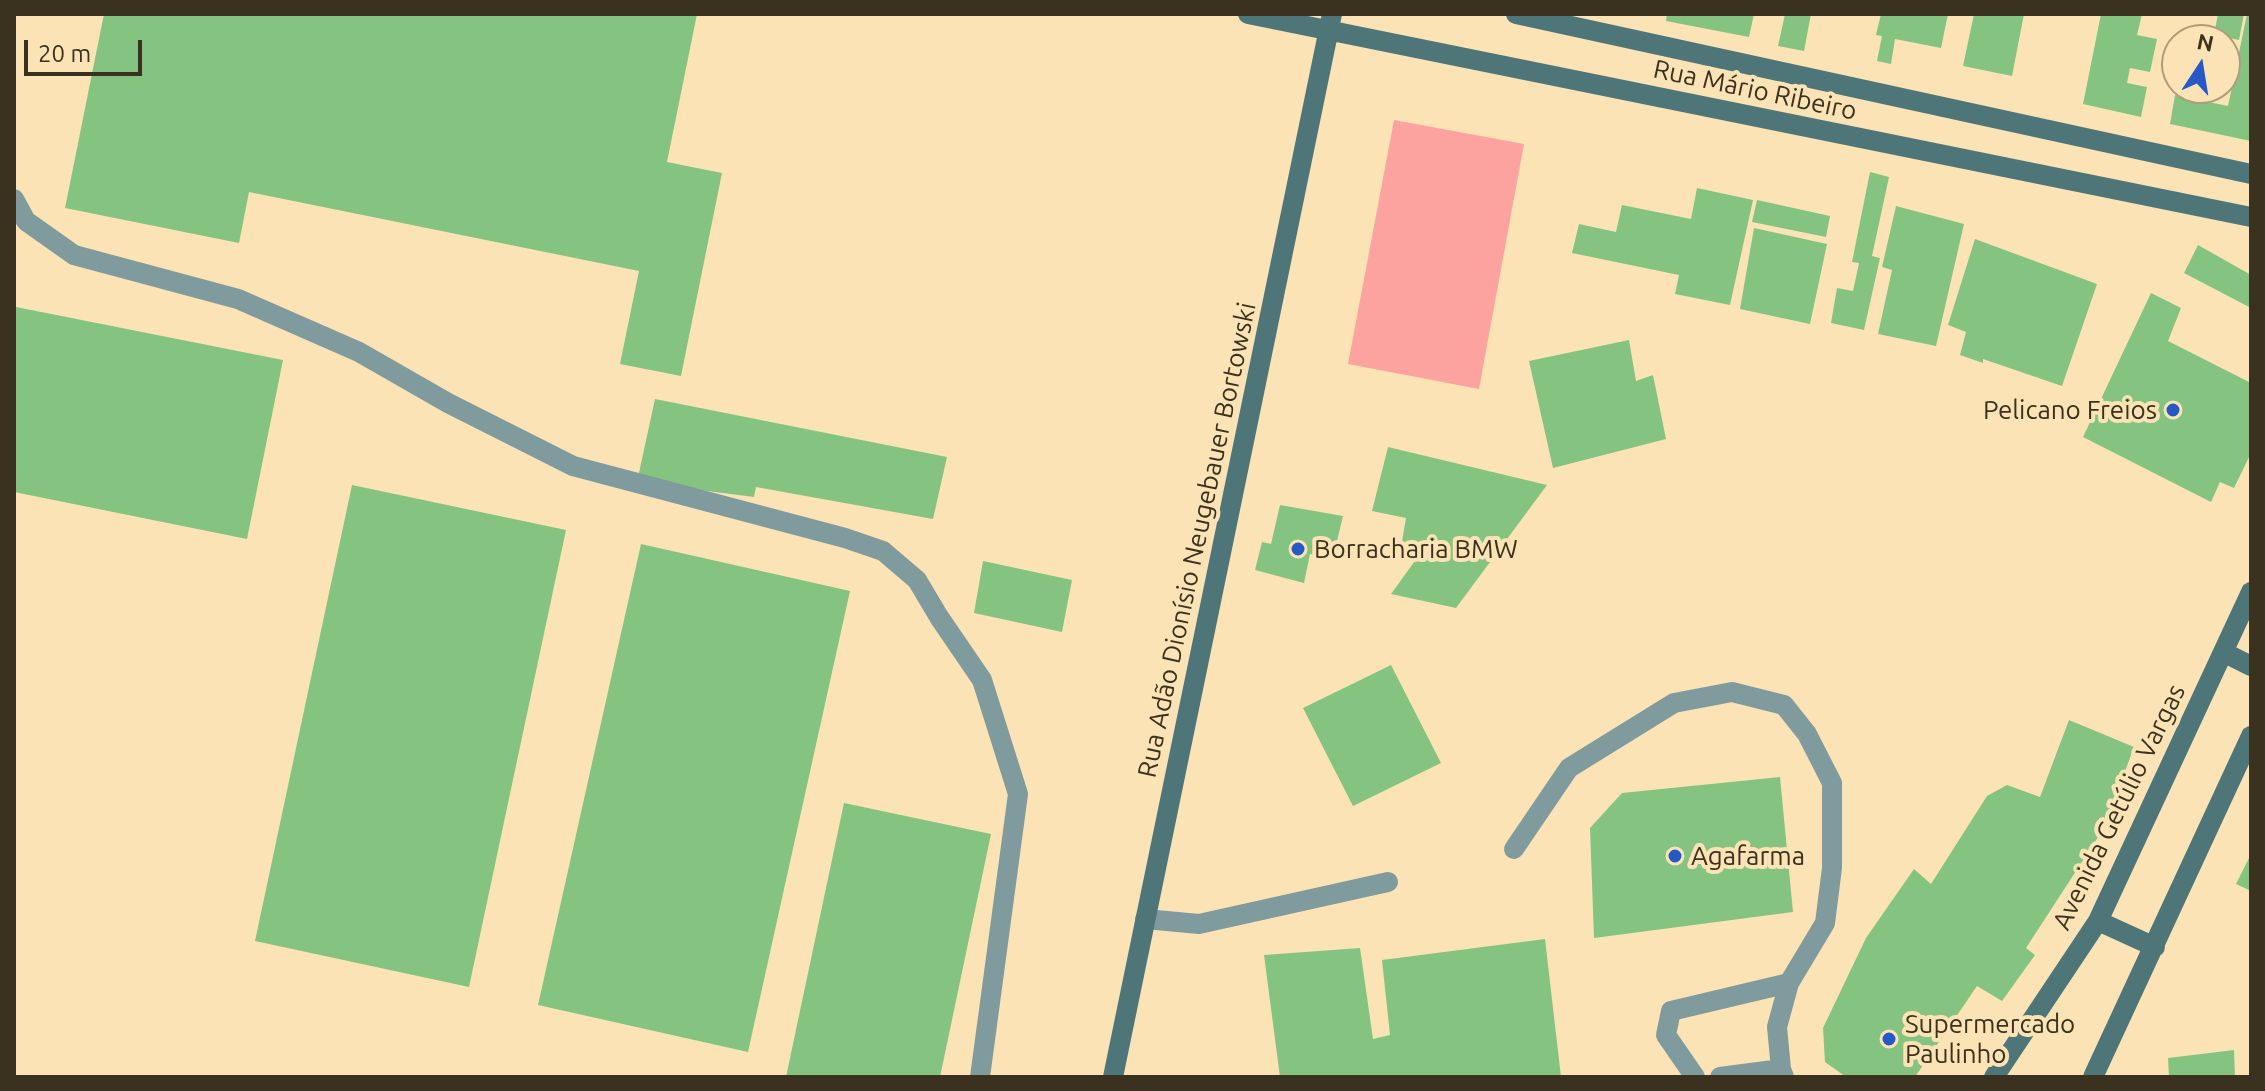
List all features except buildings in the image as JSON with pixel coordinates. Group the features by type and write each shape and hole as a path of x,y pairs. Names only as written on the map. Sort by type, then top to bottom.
{"main road":[{"name":"Rua Mário Ribeiro","path":"1248,14 1330,22 2251,217"},
{"name":"Rua Mário Ribeiro","path":"1516,14 2251,174"},
{"name":"Rua Adão Dionísio Neugebauer Bortowski","path":"1113,1077 1330,22"},
{"name":"Avenida Getúlio Vargas","path":"1994,1077 2098,921 2251,592"},
{"path":"2223,652 2251,666"},
{"path":"2093,1077 2251,736"},
{"path":"2098,921 2155,947"}],"lane":[{"path":"14,199 26,221 74,255 238,299 359,352 448,403 573,466 845,538 883,551 917,580 982,680 1018,794 980,1077"},
{"path":"1514,849 1569,768 1674,703 1732,692 1784,705 1807,734 1832,783 1832,868 1825,923 1789,983 1777,1027 1782,1073 1720,1077"},
{"path":"1145,919 1199,924 1388,882"},
{"path":"1695,1077 1666,1035 1671,1011 1789,983"}],"shaded area":[{"path":"1394,120 1524,144 1479,389 1348,364"}],"place":[{"name":"Pelicano Freios","path":"2173,410"},
{"name":"Borracharia BMW","path":"1298,549"},
{"name":"Agafarma","path":"1675,856"},
{"name":"Supermercado Paulinho","path":"1889,1039"}]}
